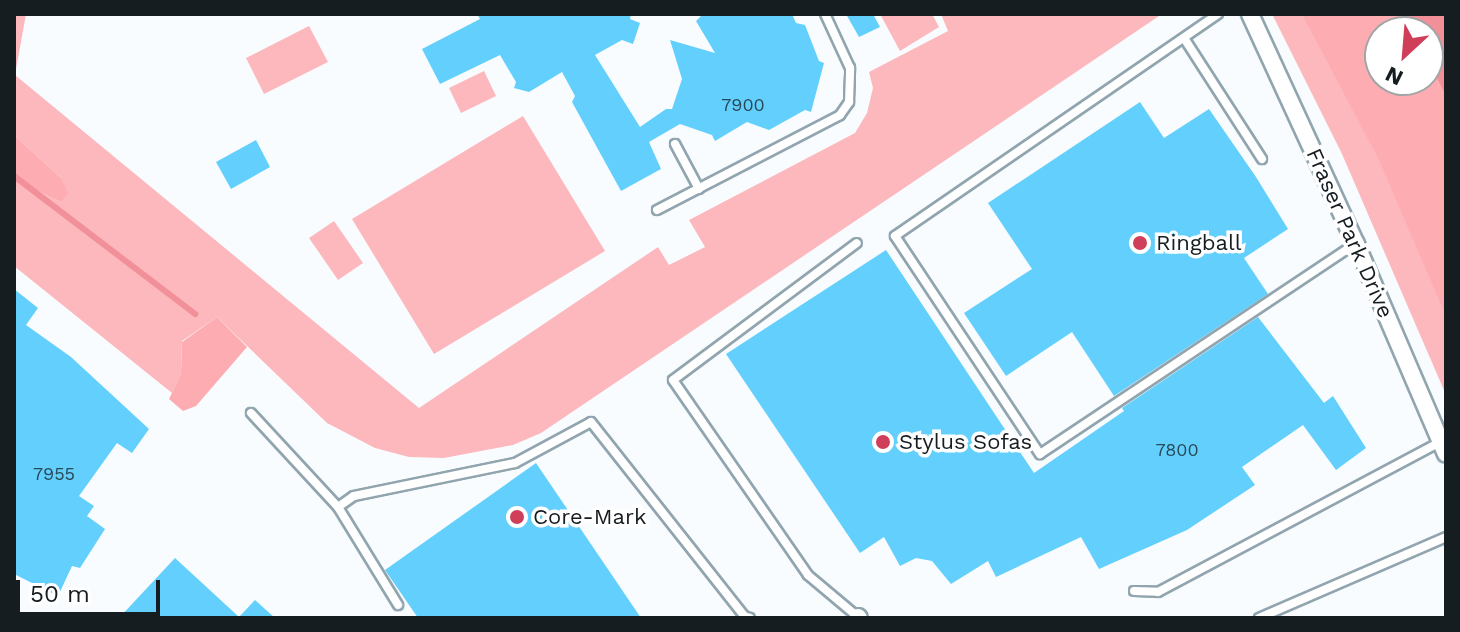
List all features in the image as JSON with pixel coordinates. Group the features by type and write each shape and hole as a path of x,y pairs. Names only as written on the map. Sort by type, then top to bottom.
{"street":[{"name":"Fraser Park Drive","path":"1250,14 1356,244 1443,448"}],"lane":[{"path":"657,210 840,115 849,102 850,68 825,14"},
{"path":"1218,14 895,236 1040,454 1356,244"},
{"path":"1184,38 1262,159"},
{"path":"675,144 699,189"},
{"path":"857,243 673,380 808,575 857,618"},
{"path":"251,413 338,507 398,605"},
{"path":"338,507 354,496 515,463 591,422 744,616 750,618"},
{"path":"1134,591 1158,592 1443,448"},
{"path":"1259,618 1446,537"}],"shaded area":[{"path":"14,14 26,14 15,75 419,408 658,247 669,265 705,247 689,220 855,133 867,113 873,88 869,72 948,31 941,14 1162,14 541,433 513,445 444,458 409,457 375,448 327,423 217,317 182,341 181,374 172,393 14,266 14,180 61,202 61,178 14,135"},
{"path":"880,14 932,14 939,27 900,51"},
{"path":"1272,14 1446,14 1446,395 1342,154"},
{"path":"1302,14 1405,14 1364,16 1364,96 1444,96 1444,92 1446,96 1446,316 1379,160"},
{"path":"1446,14 1446,96 1444,16 1406,16"},
{"path":"309,26 328,62 264,94 246,58"},
{"path":"484,71 496,96 461,113 449,88"},
{"path":"523,116 605,251 434,354 352,219"},
{"path":"14,135 61,178 68,193 61,202 14,180"},
{"path":"334,221 363,263 338,280 309,238"},
{"path":"217,317 247,347 196,406 183,411 169,399 181,374 182,342"}],"building":[{"path":"477,14 631,14 630,19 640,23 633,44 622,40 595,55 640,127 666,109 672,109 682,79 670,40 715,53 696,21 703,14 792,14 796,23 805,25 819,61 824,63 811,112 805,110 769,130 747,122 715,141 712,135 680,124 649,142 661,169 621,191 572,102 575,96 562,72 529,92 514,88 516,82 500,55 440,84 422,49 480,19"},
{"path":"846,14 873,14 880,27 859,37"},
{"name":"Ringball","path":"1140,102 1164,138 1209,109 1256,177 1288,229 1244,258 1268,294 1114,396 1072,332 1006,376 964,313 1032,269 988,203"},
{"path":"256,140 270,167 231,189 216,162"},
{"path":"886,250 1034,473 1124,411 1122,408 1258,317 1324,403 1333,396 1366,448 1336,470 1303,425 1242,467 1255,485 1187,530 1099,569 1081,537 996,577 988,561 951,584 932,561 916,558 900,566 884,537 860,553 726,354"},
{"path":"14,289 38,308 26,325 71,357 149,429 132,453 117,443 79,496 94,506 87,516 105,529 80,568 72,566 58,596 14,574"},
{"name":"Core-Mark","path":"536,463 641,618 418,618 385,570"},
{"path":"175,558 239,617 255,600 275,618 119,618"}],"waterway":[{"path":"14,176 195,314"}],"place":[{"name":"Ringball","path":"1140,243"},
{"name":"Stylus Sofas","path":"883,442"},
{"name":"Core-Mark","path":"517,517"}]}
